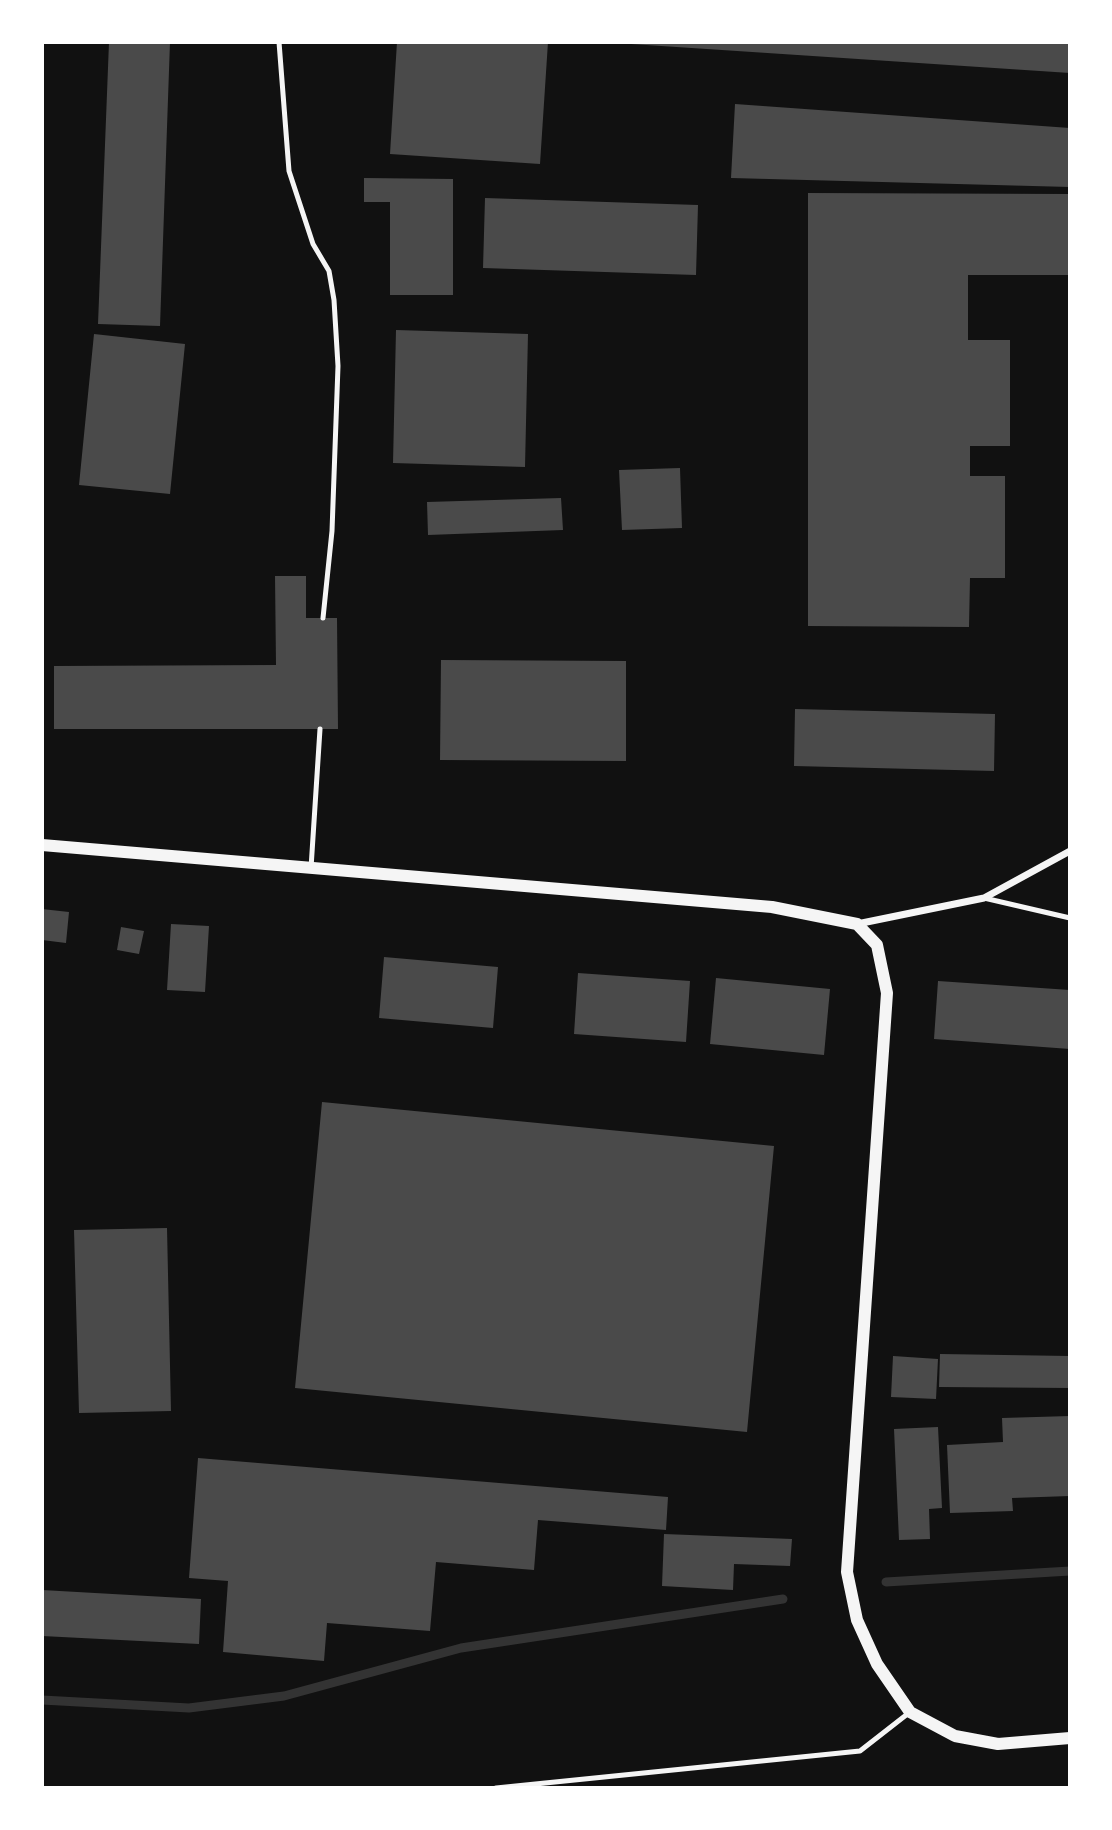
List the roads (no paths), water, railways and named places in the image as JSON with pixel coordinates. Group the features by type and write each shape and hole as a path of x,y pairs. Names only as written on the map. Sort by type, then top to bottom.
{"street":[{"path":"42,845 772,908 857,924 984,898 1070,851"},
{"path":"857,924 877,945 887,993 847,1572 857,1620 877,1664 911,1712 956,1736 998,1744 1070,1738"}],"lane":[{"path":"279,42 289,171 313,244 329,271 334,300 338,366 332,531 323,618"},
{"path":"311,868 320,729"},
{"path":"984,898 1070,918"},
{"path":"496,1788 860,1751 911,1712"}],"waterway":[{"path":"886,1582 1070,1571"},
{"path":"42,1700 189,1708 284,1696 461,1648 783,1599"}]}
